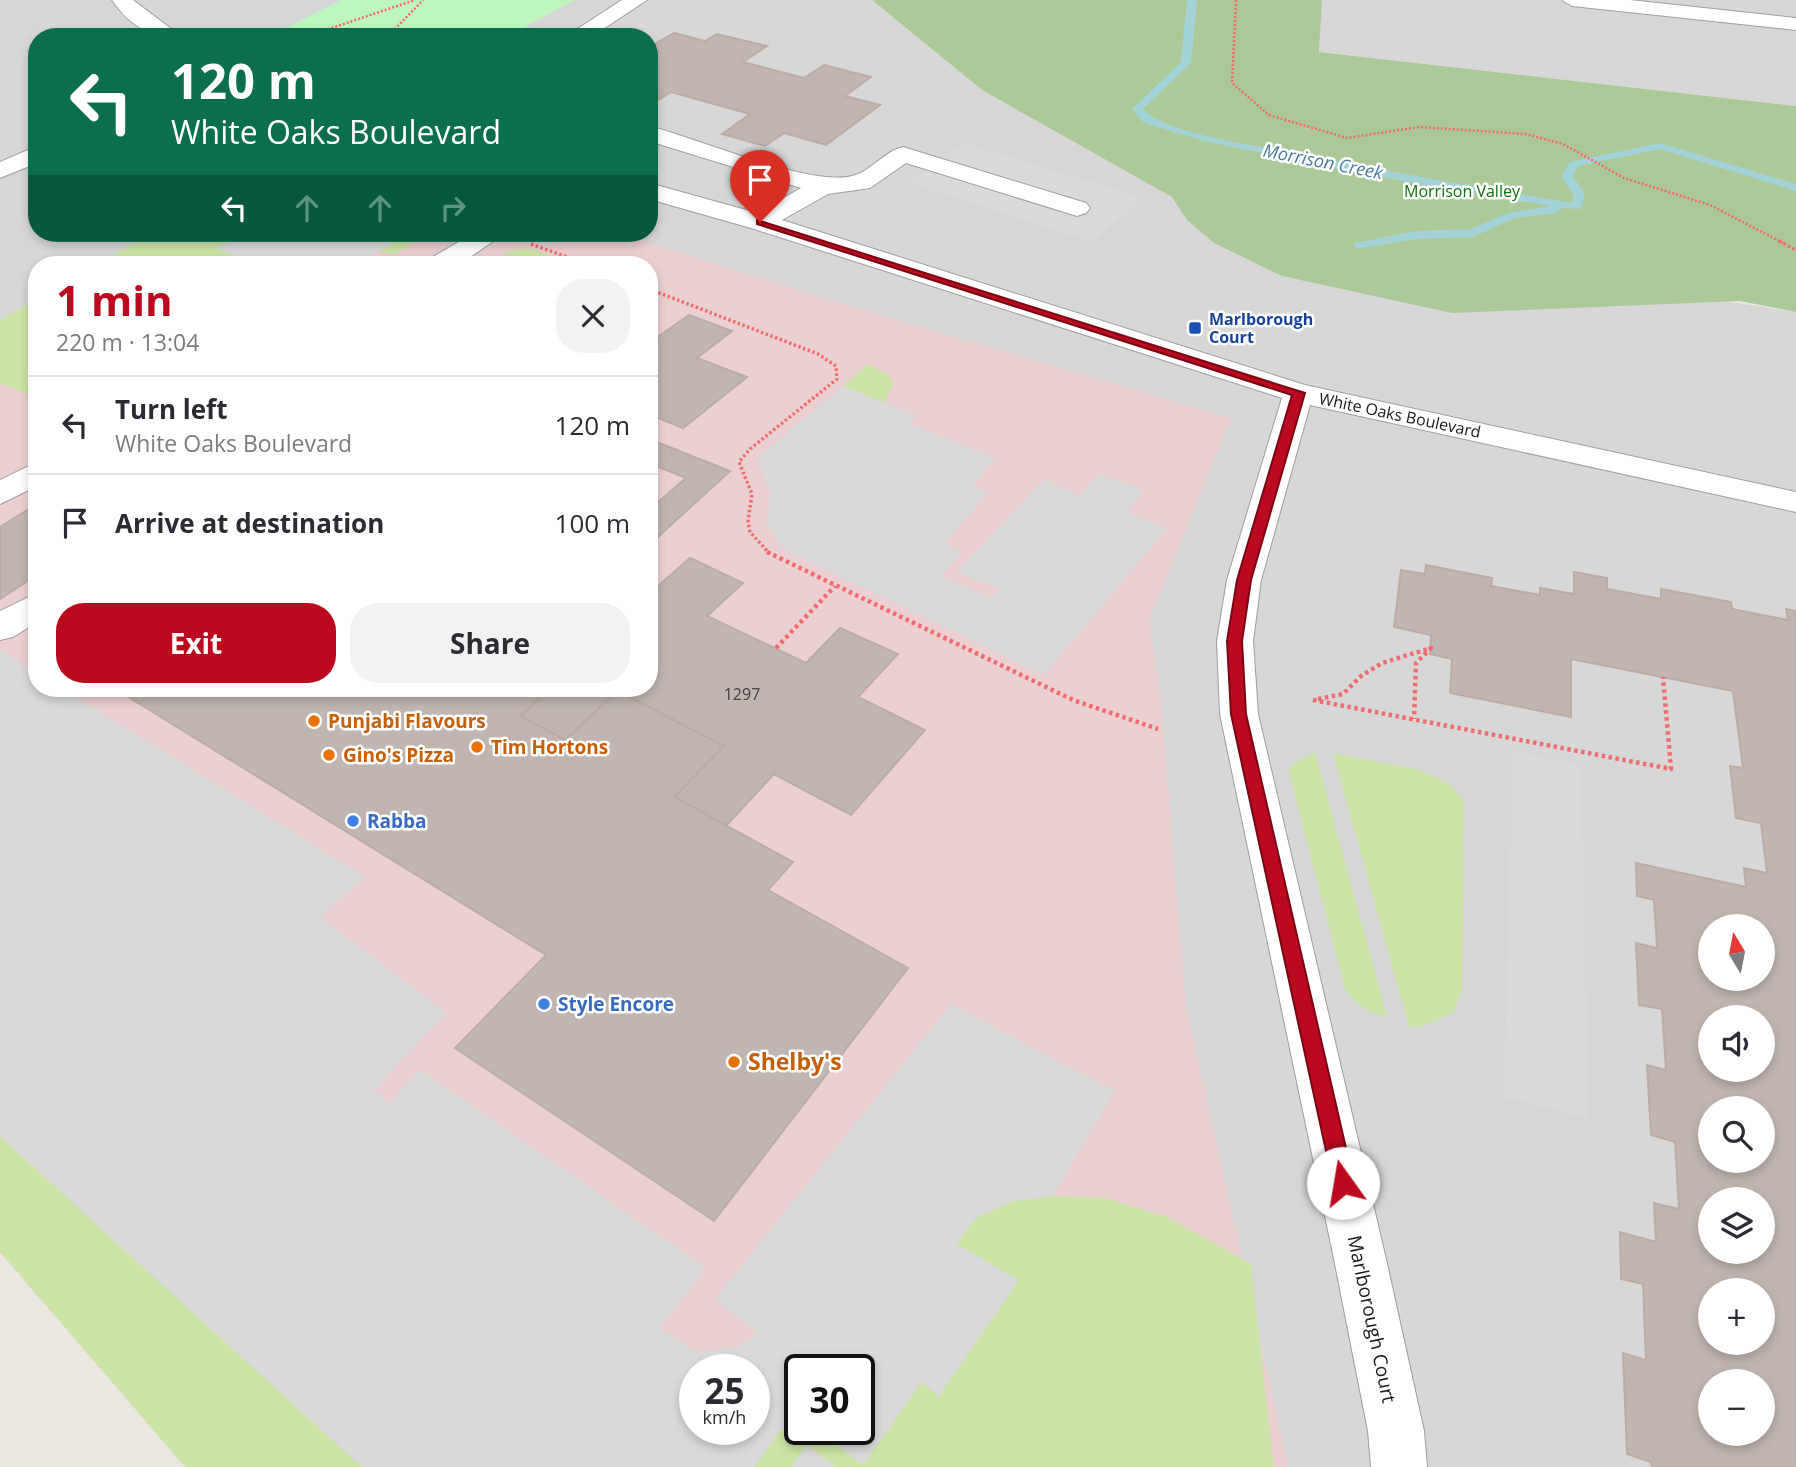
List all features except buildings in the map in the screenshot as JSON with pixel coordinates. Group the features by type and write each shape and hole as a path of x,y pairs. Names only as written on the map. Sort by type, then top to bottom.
{"street":[{"path":"122,0 136,15 157,28"},
{"path":"591,28 637,0"},
{"path":"1572,0 1796,24"},
{"path":"658,137 822,187 861,183 904,154 1077,208"},
{"path":"0,171 28,157"},
{"path":"760,222 822,187"},
{"name":"White Oaks Boulevard","path":"658,194 760,222 1298,393 1796,502"},
{"path":"454,256 477,242"},
{"name":"Marlborough Court","path":"1298,393 1244,580 1235,641 1238,714 1363,1272 1395,1431 1399,1467"},
{"path":"0,494 28,477"},
{"path":"0,628 28,611"}],"path":[{"path":"332,28 415,0"},
{"path":"396,28 423,0"},
{"path":"1236,0 1232,83 1269,116 1347,138 1419,127 1526,134 1563,144 1624,178 1710,205 1796,250"},
{"path":"527,244 562,256"},
{"path":"658,292 818,354 836,365 839,372 836,379 750,449 739,462 752,490 754,503 748,520 750,531 758,544 773,557 1073,700 1158,729"},
{"path":"776,648 835,586"},
{"path":"1414,719 1416,663 1430,648 1390,659 1352,681 1343,694 1313,700 1671,769 1663,677"}],"shaded area":[{"path":"0,0 872,0 982,90 1173,197 1187,220 1796,312 1796,1467 1288,1467 1186,1006 1149,620 1231,418 823,298 647,242 658,242 658,28 28,28 28,242 137,242 112,256 28,256 28,304 0,320"},
{"path":"1322,0 1796,0 1796,106 1319,52"},
{"path":"963,143 1142,197 1093,242 909,183"},
{"path":"137,242 647,242 823,298 1231,418 1149,620 1161,702 1186,1006 1288,1467 185,1467 0,1252 0,320 28,304 28,697 658,697 658,256 112,256"},
{"path":"228,242 393,242 370,256 236,256 216,249"},
{"path":"843,386 917,416 910,424 995,458 973,486 988,493 944,544 962,552 941,577 992,598 1000,589 957,572 1044,480 1080,495 1099,474 1144,490 1127,512 1167,528 1044,675 785,550 767,525 770,493 757,458"},
{"path":"0,650 28,667 28,697 75,697 365,877 320,917 446,1013 374,1090 389,1103 419,1069 706,1268 660,1328 696,1352 737,1347 758,1333 715,1299 951,1004 1114,1091 1053,1196 1013,1201 976,1218 956,1244 1019,1280 939,1396 921,1382 863,1465 837,1445 875,1445 875,1354 784,1354 784,1428 770,1445 770,1354 679,1354 679,1445 770,1445 754,1467 362,1467 0,1136"},
{"path":"1513,751 1581,765 1588,1118 1504,1097"},
{"path":"807,1445 835,1467 792,1467"}],"green space":[{"path":"341,0 575,0 523,28 286,28"},
{"name":"Morrison Valley","path":"872,0 1322,0 1319,52 1796,106 1796,312 1740,301 1452,313 1282,276 1214,243 1187,220 1172,197 982,90"},
{"path":"137,242 229,242 217,249 237,256 112,256"},
{"path":"393,242 414,242 393,255 379,251"},
{"path":"513,250 535,250 551,256 501,256"},
{"path":"28,304 28,394 0,383 0,320"},
{"path":"868,364 890,376 893,385 884,403 843,386"},
{"path":"1315,752 1387,1016 1363,1008 1345,989 1289,772 1293,764"},
{"path":"1333,753 1420,770 1449,783 1464,801 1462,991 1453,1013 1420,1027 1409,1027"},
{"path":"0,1136 362,1467 185,1467 0,1252"},
{"path":"1053,1196 1104,1198 1168,1217 1251,1264 1274,1467 835,1467 807,1445 837,1445 863,1465 921,1382 939,1396 955,1244 976,1218 1013,1201"},
{"path":"784,1428 784,1445 807,1445 792,1467 754,1467 770,1445"}],"waterway":[{"name":"Morrison Creek","path":"1192,0 1186,63 1137,109 1148,121 1204,138 1428,183 1577,207 1579,194 1567,176 1574,164 1660,146 1796,188"},
{"path":"1359,246 1416,235 1473,233 1512,215 1557,209"}],"place":[{"name":"Marlborough Court","path":"1195,328"},
{"name":"Punjabi Flavours","path":"314,721"},
{"name":"Tim Hortons","path":"477,747"},
{"name":"Gino's Pizza","path":"329,755"},
{"name":"Rabba","path":"353,821"},
{"name":"Style Encore","path":"544,1004"},
{"name":"Shelby's","path":"734,1062"}],"route":[{"path":"760,222 1298,393 1244,580 1235,641 1238,714 1343,1183"}]}
